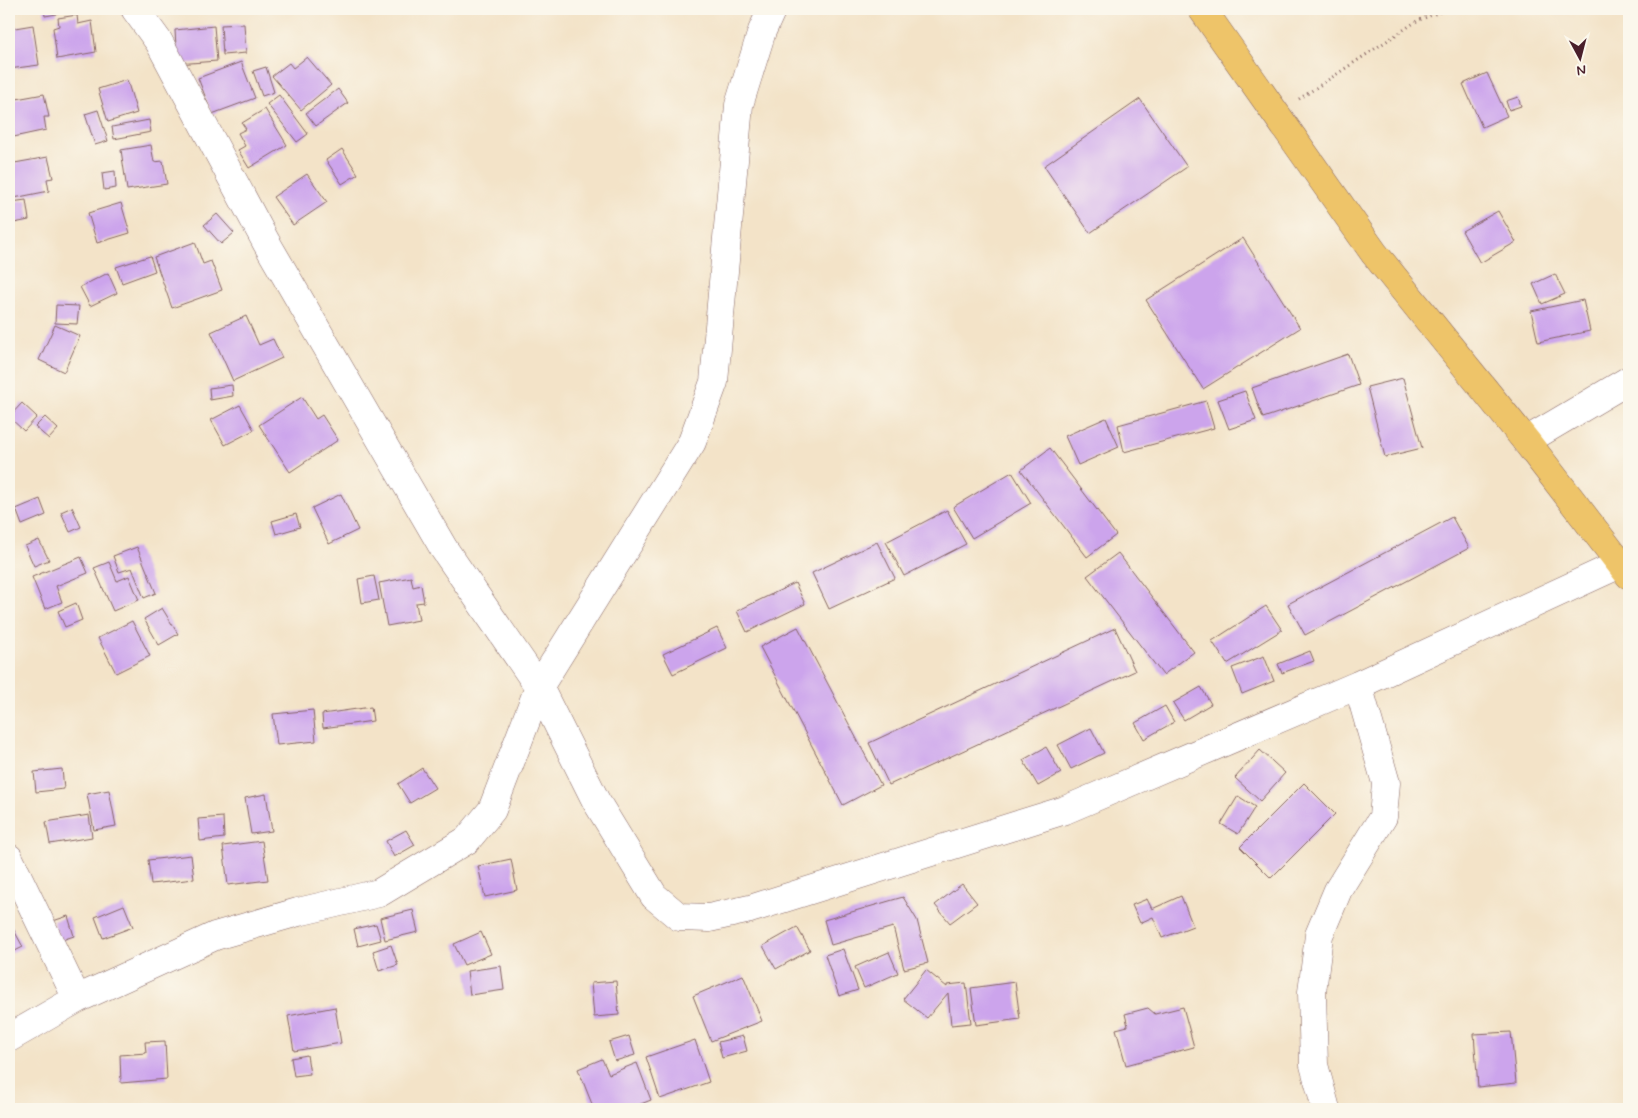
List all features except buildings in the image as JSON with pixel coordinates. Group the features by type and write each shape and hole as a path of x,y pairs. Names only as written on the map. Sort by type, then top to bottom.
{"highway":[{"path":"1202,9 1374,253 1526,440 1625,570"}],"street":[{"path":"135,9 159,42 210,142 266,242 444,549 539,687 596,801 654,896 680,917 708,918 750,909 1065,810 1625,570"},
{"path":"9,1038 76,999 215,936 298,912 379,893 467,840 492,810 539,687 692,442 714,382 739,105 762,31 772,9"},
{"path":"1526,440 1629,380"},
{"path":"1326,1109 1314,1065 1312,992 1319,935 1338,890 1383,817 1386,783 1358,685"},
{"path":"9,858 76,999"}],"path":[{"path":"1276,114 1417,21 1447,9"}]}
